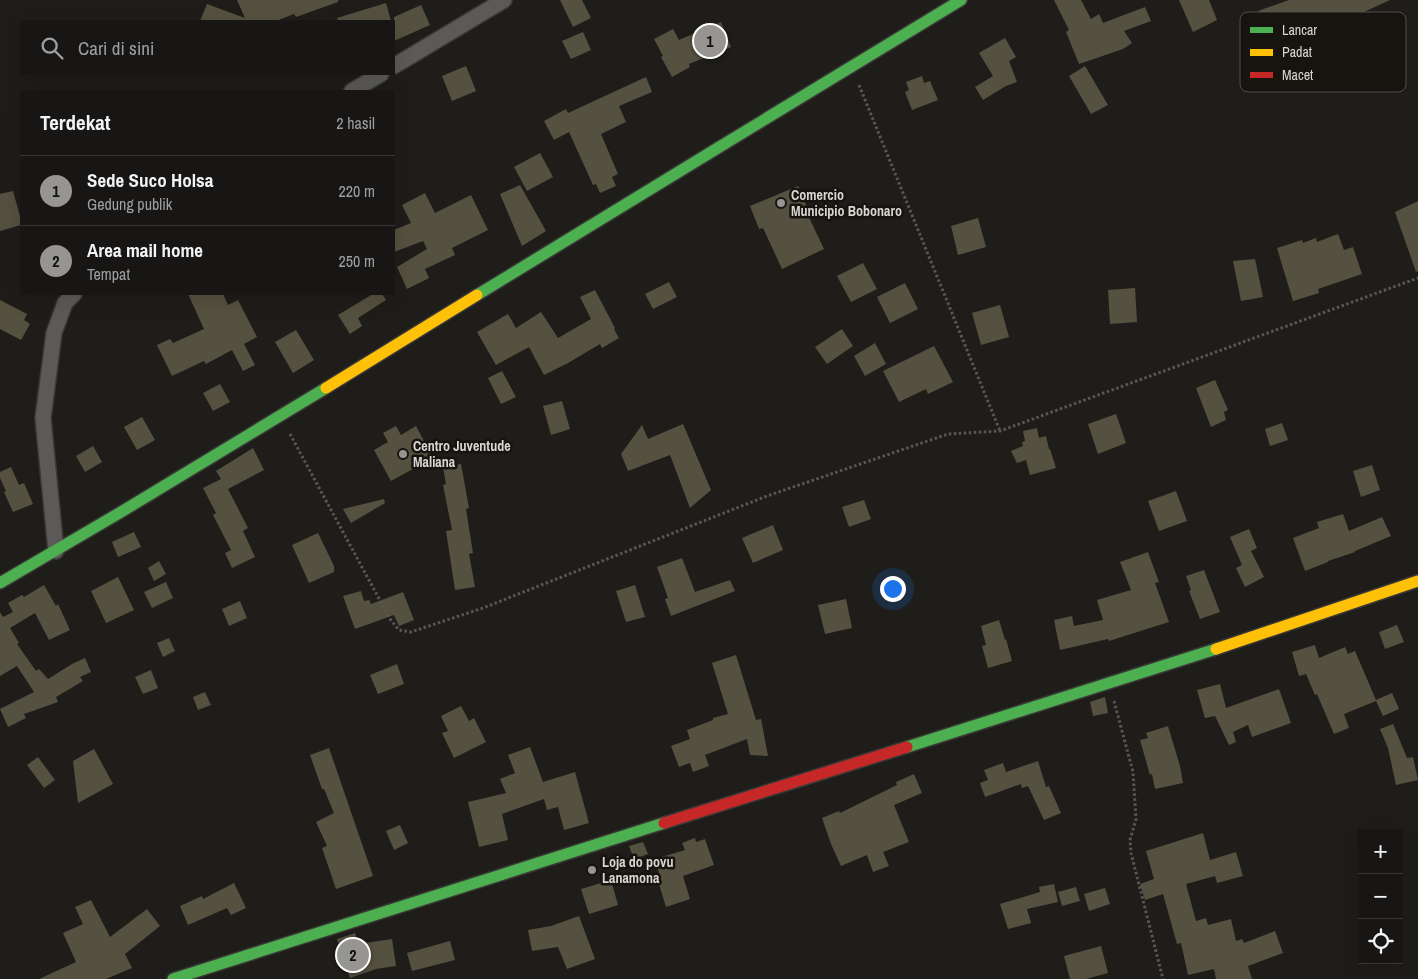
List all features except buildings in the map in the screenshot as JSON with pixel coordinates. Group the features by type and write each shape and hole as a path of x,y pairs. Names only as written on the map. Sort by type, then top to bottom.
{"street":[{"path":"395,65 504,0"},
{"path":"0,583 56,551 961,0"},
{"path":"354,90 379,75"},
{"path":"56,551 43,418 54,333 65,303 73,295"},
{"path":"173,979 491,877 1110,684 1418,581"}],"path":[{"path":"851,66 1000,431"},
{"path":"280,415 390,619 399,630 411,632 483,608 776,493 948,434 1000,431 1418,278"},
{"path":"1110,684 1133,772 1136,819 1130,840 1131,853 1162,979"}],"traffic: fast":[{"path":"477,295 961,0"},
{"path":"0,583 326,388"},
{"path":"907,747 1216,649"},
{"path":"173,979 664,823"}],"traffic: slow":[{"path":"326,388 477,295"},
{"path":"1216,649 1418,581"}],"traffic: jam":[{"path":"664,823 907,747"}],"place":[{"name":"Sede Suco Holsa","path":"710,41"},
{"name":"Comercio Municipio Bobonaro","path":"781,203"},
{"name":"Centro Juventude Maliana","path":"403,454"},
{"name":"Loja do povu Lanamona","path":"592,870"},
{"name":"Area mail home","path":"353,955"}]}
